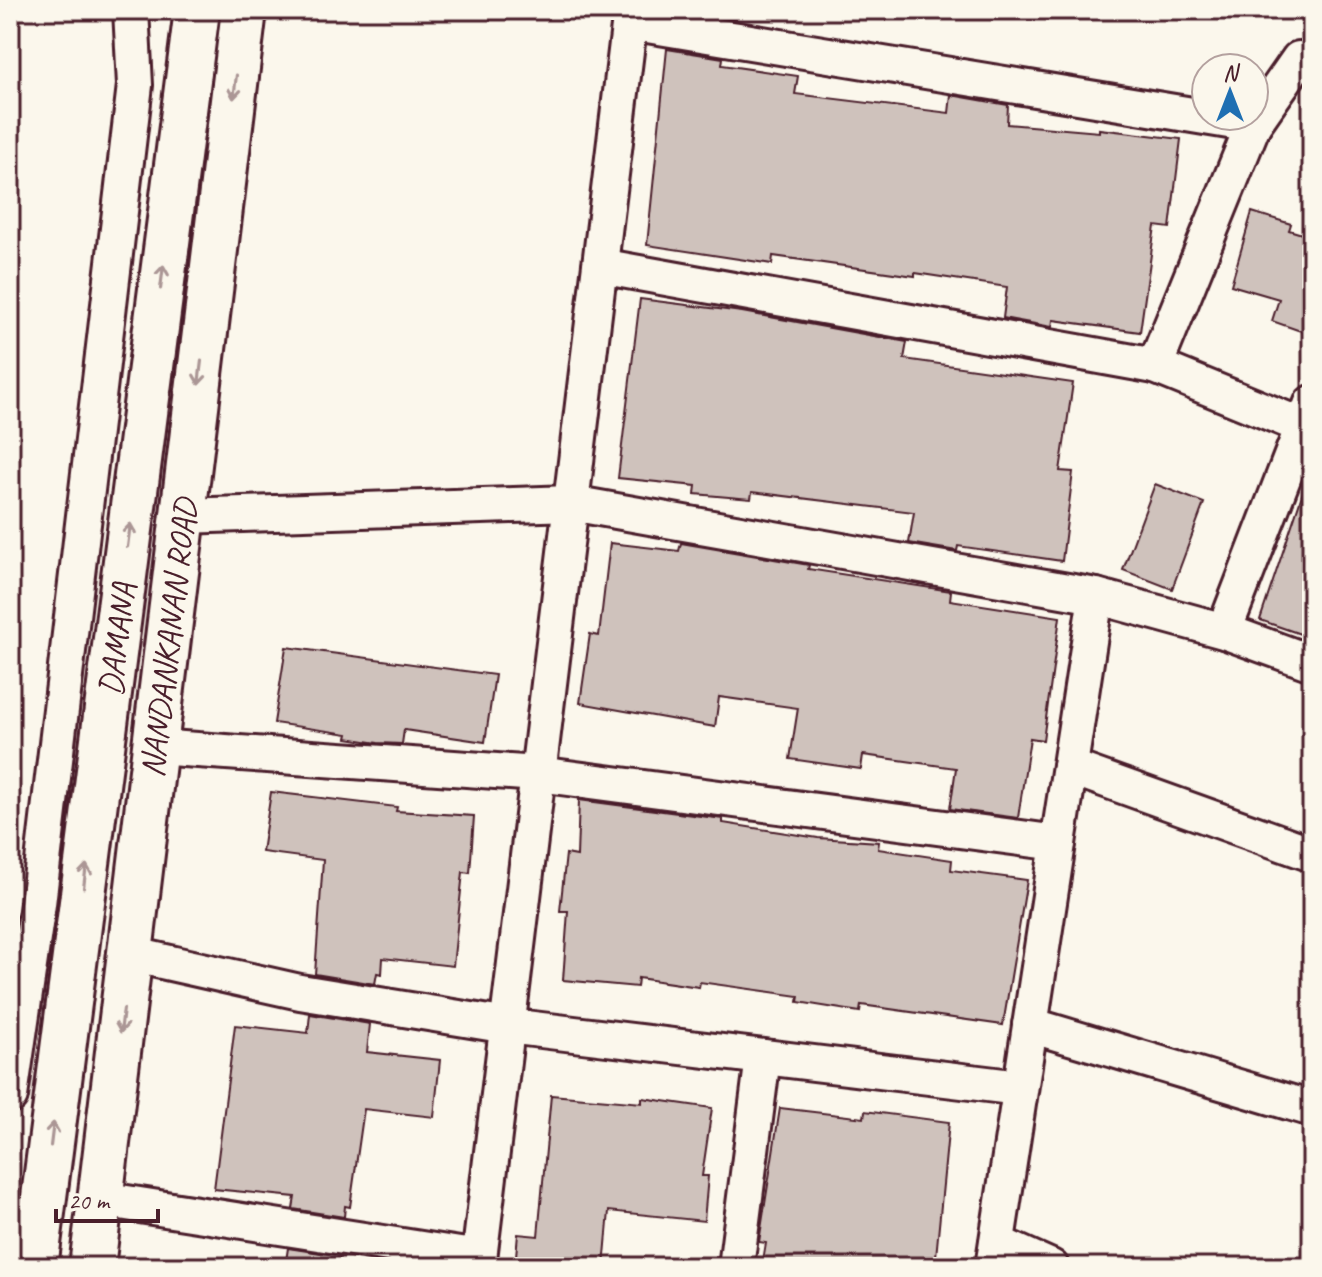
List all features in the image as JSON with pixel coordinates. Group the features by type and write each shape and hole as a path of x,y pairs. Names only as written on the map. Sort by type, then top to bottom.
{"main road":[{"path":"175,10 188,79"},
{"name":"DAMANA","path":"27,1260 197,10"},
{"name":"NANDANKANAN ROAD","path":"92,1267 244,10"}],"street":[{"path":"10,1096 40,888 135,85 131,10"},
{"path":"101,1199 479,1262 630,16 1190,114"},
{"path":"1270,101 1299,59 1312,64"},
{"path":"1155,366 1250,132"},
{"path":"600,266 1155,366 1309,420 1224,631"},
{"path":"183,516 571,503 1096,596 1224,631 1312,663"},
{"path":"1051,1267 995,1255 1096,596"},
{"path":"155,747 538,774 1058,843"},
{"path":"1070,767 1312,854"},
{"path":"130,954 300,992 508,1026 1020,1088"},
{"path":"1030,1025 1312,1109"},
{"path":"736,1267 763,1057"}],"building":[{"path":"667,49 723,58 722,65 798,76 795,94 949,113 951,95 1008,105 1007,124 1099,132 1099,129 1181,139 1170,228 1155,226 1140,332 1053,320 1052,327 1003,318 1007,287 773,256 772,264 647,245"},
{"path":"1252,212 1291,224 1289,230 1312,237 1312,335 1272,321 1279,299 1231,285"},
{"path":"640,299 742,312 907,342 904,359 1073,383 1060,471 1073,472 1062,561 958,546 957,551 909,543 914,512 752,492 751,499 695,494 696,486 618,478"},
{"path":"1307,480 1312,481 1312,638 1260,620"},
{"path":"1155,484 1204,503 1172,589 1123,570"},
{"path":"610,543 679,551 681,543 809,565 808,569 951,591 950,600 1060,617 1043,740 1030,738 1018,818 950,809 956,768 863,755 861,769 790,759 798,708 719,697 715,727 580,703 590,634 599,636"},
{"path":"286,647 495,675 485,742 404,730 402,744 378,743 347,738 348,734 274,723"},
{"path":"271,792 397,807 396,811 474,816 470,873 463,872 453,966 383,958 382,974 377,973 375,984 315,974 323,860 262,852"},
{"path":"579,800 723,819 723,823 818,838 879,842 878,849 952,860 951,870 1027,880 1003,1025 861,1005 860,1012 798,1002 799,996 700,982 699,987 638,978 637,987 563,980 568,911 560,911 566,854 577,856"},
{"path":"310,1014 370,1024 367,1052 440,1060 434,1117 364,1109 350,1207 345,1206 344,1217 293,1209 295,1197 214,1189 235,1025 308,1033"},
{"path":"551,1095 642,1103 642,1098 712,1108 702,1176 708,1176 704,1221 609,1211 604,1267 515,1267 518,1234 538,1236"},
{"path":"780,1108 864,1118 865,1111 949,1122 935,1267 762,1267 766,1243 759,1242"},
{"path":"288,1248 340,1256 338,1267 285,1267"}]}
